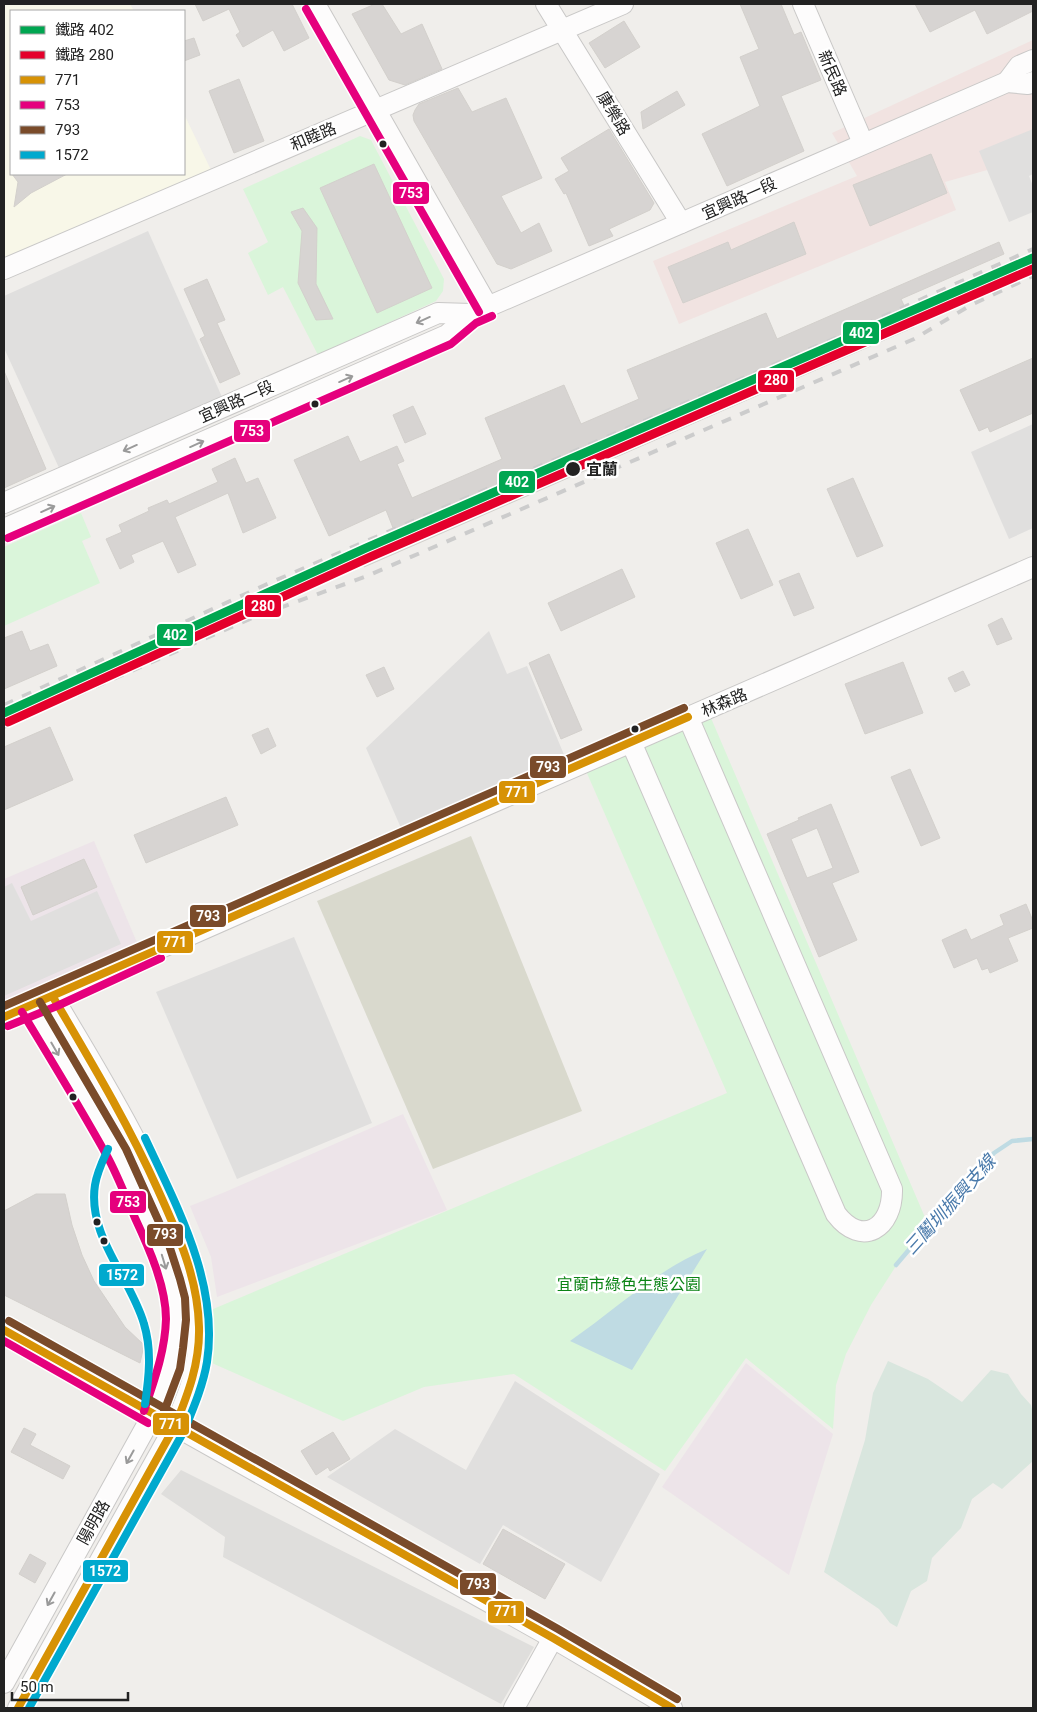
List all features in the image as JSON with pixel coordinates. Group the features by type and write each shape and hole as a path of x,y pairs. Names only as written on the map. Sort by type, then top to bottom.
{"street":[{"path":"315,4 376,109 480,310"},
{"name":"康樂路","path":"546,4 681,223"},
{"name":"和睦路","path":"4,269 623,4"},
{"name":"新民路","path":"802,4 862,143"},
{"name":"宜興路一段","path":"1007,82 1019,66 1033,60"},
{"name":"宜興路一段","path":"4,529 447,335 480,310 862,143 1007,82 1028,84 1033,82"},
{"name":"宜興路一段","path":"4,503 438,313 480,310"},
{"name":"林森路","path":"4,1017 31,1007 157,949 1033,567"},
{"path":"631,742 836,1214 851,1229 861,1232 872,1230 882,1224 890,1212 893,1202 892,1189 688,718"},
{"name":"陽明路","path":"18,1708 175,1426 189,1391 198,1352 197,1301 191,1272 181,1241 136,1142 53,997"},
{"name":"陽明路","path":"4,1683 154,1414 170,1367 176,1320 175,1300 159,1246 117,1153 31,1007"},
{"path":"4,1330 552,1638 672,1708"},
{"path":"514,1708 552,1638"}],"shaded area":[{"path":"4,4 130,4 133,10 10,10 10,175 185,175 185,116 211,170 4,259"},
{"path":"1033,40 1033,157 945,182 956,210 679,324 653,261 857,176 832,133"},
{"path":"1033,129 1033,174 1029,176 1033,186 1033,212 1009,222 979,151"},
{"path":"148,231 222,397 60,470 4,348 4,296"},
{"path":"1033,424 1033,528 1009,539 971,452"},
{"path":"489,631 507,674 527,666 565,757 401,828 366,748"},
{"path":"471,836 582,1111 433,1169 317,901"},
{"path":"94,841 138,945 4,1002 4,879"},
{"path":"12,883 31,921 97,891 121,944 4,996 4,887"},
{"path":"294,937 372,1123 237,1179 156,992"},
{"path":"403,1114 447,1210 217,1297 211,1257 190,1206"},
{"path":"888,1361 928,1379 962,1402 991,1370 1008,1374 1031,1405 1033,1413 1033,1461 1002,1489 993,1483 972,1499 961,1528 932,1558 927,1581 911,1591 897,1627 890,1623 879,1609 824,1572 865,1440 873,1393"},
{"path":"746,1363 833,1434 789,1575 662,1487"},
{"path":"515,1381 660,1474 601,1582 503,1525 480,1564 327,1477 395,1429 466,1470"},
{"path":"181,1470 534,1647 501,1704 223,1557 225,1537 161,1494"}],"green space":[{"path":"360,136 371,140 444,279 443,291 436,301 318,355 283,287 268,295 248,253 268,242 243,189"},
{"path":"81,513 91,537 82,541 100,583 4,626 4,547"},
{"name":"宜蘭市綠色生態公園","path":"711,718 927,1222 871,1305 846,1354 836,1385 833,1429 746,1358 665,1471 514,1374 424,1387 343,1421 205,1360 206,1312 727,1093 586,771"}],"water":[{"path":"707,1249 632,1370 570,1341 653,1279"}],"building":[{"path":"195,4 292,4 309,38 284,51 273,30 243,47 236,35 240,32 229,9 203,21"},
{"path":"375,4 382,4 401,34 422,24 442,69 405,85 389,80 352,14"},
{"path":"740,4 781,4 794,35 801,32 821,80 781,96 804,151 727,186 702,134 760,106 740,57 759,49"},
{"path":"915,4 1033,4 1033,11 987,34 975,10 930,32"},
{"path":"624,21 640,47 605,68 589,43"},
{"path":"194,38 200,55 185,61 185,41"},
{"path":"239,79 264,141 234,153 209,91"},
{"path":"458,88 472,112 506,98 542,178 501,196 521,233 539,223 552,251 511,269 497,264 414,121 413,115 419,104"},
{"path":"677,91 685,105 643,129 641,112"},
{"path":"609,129 654,203 650,210 609,229 613,236 589,246 566,193 564,194 555,179 569,171 561,158"},
{"path":"931,154 947,193 870,226 853,185"},
{"path":"374,164 432,288 377,313 320,188"},
{"path":"13,175 65,175 31,193 14,207 18,182"},
{"path":"303,208 317,228 316,284 333,319 316,320 298,283 302,231 291,212"},
{"path":"794,222 806,254 683,303 668,267 728,242 731,250"},
{"path":"999,242 1004,254 901,299 914,327 364,567 359,555 397,538 386,510 329,536 294,460 348,436 360,462 397,446 404,461 397,464 412,498 502,459 485,418 564,385 581,424 639,399 627,370 766,313 777,339"},
{"path":"207,279 225,320 217,323 240,374 220,383 200,339 205,336 184,289"},
{"path":"1033,358 1033,413 990,432 988,427 979,431 960,390"},
{"path":"4,371 46,469 4,488"},
{"path":"413,406 426,434 405,443 393,415"},
{"path":"235,458 246,483 258,478 276,518 243,533 228,493 175,517 196,565 178,573 163,541 131,555 134,562 120,569 106,539 122,532 119,525 149,511 148,508 167,500 169,504 218,482 212,469"},
{"path":"853,478 883,546 857,557 827,489"},
{"path":"748,529 773,585 741,599 716,543"},
{"path":"622,569 635,597 561,631 548,603"},
{"path":"799,573 814,608 794,616 779,581"},
{"path":"1002,618 1012,639 997,645 988,625"},
{"path":"22,631 30,651 48,644 57,666 4,689 4,638"},
{"path":"549,654 582,730 561,739 529,663"},
{"path":"903,662 923,713 865,734 845,684"},
{"path":"384,667 394,689 377,697 366,675"},
{"path":"963,671 970,685 955,692 948,678"},
{"path":"50,727 73,780 4,810 4,747"},
{"path":"268,728 276,746 261,754 252,735"},
{"path":"910,769 940,838 921,846 891,777"},
{"path":"226,797 238,825 146,863 134,835"},
{"path":"831,804 859,872 832,883 857,940 819,957 767,834 799,820 798,818","holes":["817,828 833,868 807,878 791,839"]},
{"path":"84,859 97,887 33,915 21,887"},
{"path":"1026,904 1033,921 1033,928 1008,938 1018,961 990,973 988,968 982,970 977,958 954,968 942,940 966,929 971,940 1004,925 1000,915"},
{"path":"36,1194 65,1194 72,1225 82,1255 94,1281 125,1327 144,1345 140,1363 4,1295 4,1211"},
{"path":"24,1428 36,1434 30,1445 70,1466 63,1479 11,1452"},
{"path":"333,1432 350,1459 330,1471 328,1467 316,1475 301,1451"},
{"path":"503,1529 565,1564 545,1599 483,1564"},
{"path":"30,1554 46,1563 35,1583 19,1574"}],"waterway":[{"name":"三鬮圳振興支線","path":"896,1265 994,1153 1012,1141 1033,1139"}],"railway":[{"path":"4,705 265,585 833,339 1033,249"},
{"path":"4,727 252,618 367,576 914,339 971,305 1033,276"}],"rail line":[{"name":"402","path":"4,713 366,548 1033,258"},
{"name":"280","path":"8,722 370,557 1033,269"}],"transit line":[{"name":"753","path":"306,9 479,312"},
{"name":"753","path":"8,538 451,344 476,323 492,316"},
{"name":"793","path":"4,1006 684,708"},
{"name":"771","path":"4,1017 688,717"},
{"name":"753","path":"8,1026 57,1006 161,958"},
{"name":"771","path":"18,1708 175,1426 192,1378 199,1340 198,1309 195,1291 186,1257 173,1223 121,1116 53,997"},
{"name":"793","path":"40,1002 126,1149 168,1242 180,1279 185,1298 186,1320 183,1348 180,1369 162,1417"},
{"name":"753","path":"22,1012 111,1164 146,1242 160,1280 166,1319 164,1343 144,1411"},
{"name":"1572","path":"29,1708 184,1431 203,1380 207,1362 209,1333 207,1303 201,1275 182,1218 145,1138"},
{"name":"1572","path":"108,1149 96,1180 94,1204 97,1222 138,1307 147,1334 149,1364 145,1404"},
{"name":"793","path":"9,1321 558,1629 677,1699"},
{"name":"771","path":"4,1330 553,1638 672,1708"},
{"name":"753","path":"4,1341 148,1423"}],"place":[{"name":"宜蘭","path":"573,469"}]}
